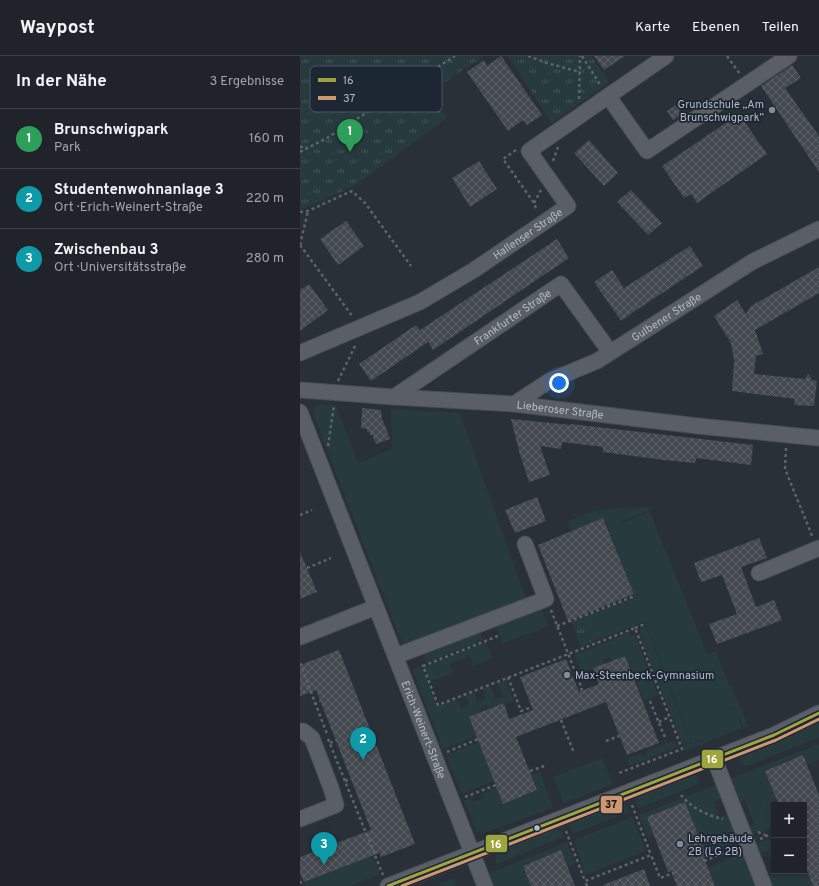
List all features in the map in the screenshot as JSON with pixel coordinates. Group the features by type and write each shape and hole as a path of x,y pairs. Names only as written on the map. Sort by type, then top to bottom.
{"street":[{"name":"Hallenser Straße","path":"300,353 420,302 474,270 568,206 529,151 606,93 666,56"},
{"path":"606,93 647,151 790,56"},
{"name":"Gulbener Straße","path":"514,404 549,381 597,361 752,262 819,229"},
{"name":"Frankfurter Straße","path":"394,397 561,284 610,352"},
{"name":"Lieberoser Straße","path":"300,390 333,397 394,397 514,404 698,426 819,438"},
{"name":"Erich-Weinert-Straße","path":"300,412 485,886"},
{"path":"396,656 546,599 526,544"},
{"path":"759,573 818,548"},
{"path":"300,637 376,607"},
{"path":"386,881 472,853 774,735 819,712"},
{"path":"300,731 303,731 312,738 336,805 300,819"},
{"path":"714,758 764,886"}],"path":[{"path":"439,66 455,56"},
{"path":"528,56 580,72"},
{"path":"579,106 581,56"},
{"path":"581,56 606,93"},
{"path":"727,56 747,84"},
{"path":"300,152 327,138 368,112"},
{"path":"300,147 309,147"},
{"path":"517,149 503,158 534,203 540,218"},
{"path":"300,212 308,211 352,191 365,204 411,266"},
{"path":"308,211 300,245 356,321 360,334 333,397 328,451"},
{"path":"786,444 785,469 818,548"},
{"path":"300,515 312,510"},
{"path":"307,568 331,558"},
{"path":"557,626 635,596"},
{"path":"546,599 582,689 578,691"},
{"path":"498,636 422,666 438,705 645,624"},
{"path":"619,774 682,749 635,628"},
{"path":"300,663 314,704 386,881"},
{"path":"634,679 652,671"},
{"path":"508,677 521,711 532,707"},
{"path":"314,704 320,701"},
{"path":"650,701 666,740"},
{"path":"659,722 669,717"},
{"path":"561,720 574,753"},
{"path":"606,741 619,736"},
{"path":"442,754 478,739"},
{"path":"330,743 336,740"},
{"path":"530,771 544,766"},
{"path":"345,781 351,779"},
{"path":"461,799 496,785"},
{"path":"635,812 660,878 674,873"},
{"path":"361,820 366,818"},
{"path":"569,838 587,886"},
{"path":"585,881 651,855"},
{"path":"300,881 302,886"}],"green space":[{"path":"300,56 484,56 442,84 442,66 310,66 310,112 442,112 442,110 447,118 354,186 300,210"},
{"path":"508,56 591,56 609,82 552,123"},
{"path":"318,405 336,405 358,463 392,449 391,409 460,413 527,602 424,640 403,645 312,411"},
{"path":"649,507 650,510 620,523 650,512 707,654 716,651 729,685 731,685 748,726 743,728 735,708 729,710 724,697 729,711 735,709 742,728 707,742 705,739 692,744 645,622 592,642 582,617 635,597 604,518 571,531 567,521 598,510"},
{"path":"542,610 548,626 502,644 496,625"},
{"path":"582,617 592,642 581,647 571,621"},
{"path":"646,626 692,745 705,740 706,743 685,751 639,633 641,632 639,629"},
{"path":"480,632 483,640 426,663 421,651"},
{"path":"630,633 632,636 635,635 648,669 633,675 625,656 612,661 610,657 603,660 604,664 581,673 574,655"},
{"path":"486,642 492,658 473,666 470,656 450,664 453,673 430,682 424,667"},
{"path":"422,665 438,706 457,699 462,709 469,705 466,696 474,693 478,702 486,699 483,689 491,686 496,699 503,697 498,683 506,680 514,701 505,705 503,703 489,709 487,705 481,708 482,712 469,717 477,736 443,749 412,669"},
{"path":"651,676 658,695 644,701 636,682"},
{"path":"667,721 677,747 629,766 628,758 641,753 643,757 647,755 646,751 674,740"},
{"path":"819,721 819,737 750,765 743,766 740,763 740,758 744,755 786,738"},
{"path":"479,742 494,781 462,794 446,755"},
{"path":"819,744 819,760 807,765 803,756 765,771 778,802 771,802 771,828 749,836 745,827 754,823 745,800 736,803 727,780"},
{"path":"602,758 613,784 564,803 553,777"},
{"path":"540,771 553,808 484,833 476,830 464,800 471,798 472,802 484,797 483,793 497,787 503,804 537,791 531,775"},
{"path":"692,775 698,779 699,782 696,785 637,808 635,802 640,796"},
{"path":"718,784 723,798 714,802 719,817 729,814 739,840 705,854 685,802 647,817 654,835 648,837 639,815"},
{"path":"623,803 627,806 629,812 572,834 570,828 571,823"},
{"path":"633,817 646,851 586,875 574,840"},
{"path":"556,829 562,832 564,837 497,864 495,857 497,853"},
{"path":"771,838 771,862 767,851 757,855 754,845"},
{"path":"567,842 575,864 568,867 561,851 523,865 531,886 490,886 485,875"},
{"path":"744,853 756,886 715,886 708,867"},
{"path":"373,855 380,874 350,886 305,886 304,882"},
{"path":"807,871 813,886 769,886 766,878 775,874 807,874"},
{"path":"454,878 457,886 441,886 440,883"}],"building":[{"path":"501,56 542,115 527,125 523,120 508,131 467,72 484,60 487,66"},
{"path":"594,56 625,56 604,70"},
{"name":"Grundschule „Am Brunschwigpark”","path":"792,65 801,78 785,88 819,136 819,172 761,86"},
{"path":"676,105 682,114 673,120 667,111"},
{"path":"739,114 767,154 697,203 691,194 684,198 662,166"},
{"path":"589,140 618,173 604,186 574,153"},
{"path":"479,161 497,189 470,207 452,178"},
{"path":"631,190 662,223 648,235 617,202"},
{"path":"346,221 364,246 338,265 320,239"},
{"path":"557,239 569,258 433,350 428,342 371,381 359,364 416,325 420,330"},
{"path":"690,246 703,266 621,321 594,282 612,270 624,288"},
{"path":"819,267 819,293 755,330 763,354 756,356 754,374 805,379 808,373 812,380 817,381 814,406 794,405 795,399 732,391 734,361 731,343 714,316 737,300 746,314 751,306"},
{"path":"309,284 328,310 300,331 300,290"},
{"path":"362,408 381,410 382,418 390,439 376,444 372,435 370,435 370,432 367,432 367,429 361,428"},
{"path":"511,419 571,424 753,445 751,465 696,458 695,463 664,460 603,452 603,447 562,442 561,449 540,446 550,475 529,482"},
{"path":"537,497 546,521 515,533 505,510"},
{"path":"603,518 634,594 568,621 538,545"},
{"path":"759,538 767,558 741,567 756,607 774,600 782,620 717,644 709,624 737,614 722,575 701,582 694,563"},
{"path":"300,552 317,592 300,599"},
{"path":"339,650 415,844 381,857 379,853 304,882 300,873 300,857 371,830 316,690 300,696 300,665"},
{"path":"625,656 659,743 627,755 606,702 516,737 537,790 503,804 469,717 504,703 509,719 533,710 520,677 566,659 579,692 599,684 593,668"},
{"path":"803,755 819,795 819,886 813,886 807,871 807,802 778,802 765,771"},
{"name":"Lehrgebäude 2B (LG 2B)","path":"685,802 707,857 704,858 715,886 677,886 671,871 668,872 647,817"},
{"path":"561,850 575,886 531,886 523,866"},
{"path":"644,869 650,886 603,886 603,885"}],"transit line":[{"name":"16","path":"388,886 774,735 819,713"},
{"name":"37","path":"402,886 776,740 819,719"}],"place":[{"name":"Grundschule „Am Brunschwigpark”","path":"772,110"},
{"name":"Brunschwigpark","path":"350,152"},
{"name":"Max-Steenbeck-Gymnasium","path":"567,675"},
{"name":"Studentenwohnanlage 3","path":"363,760"},
{"name":"Lehrgebäude 2B (LG 2B)","path":"680,844"},
{"name":"Zwischenbau 3","path":"324,865"}]}
